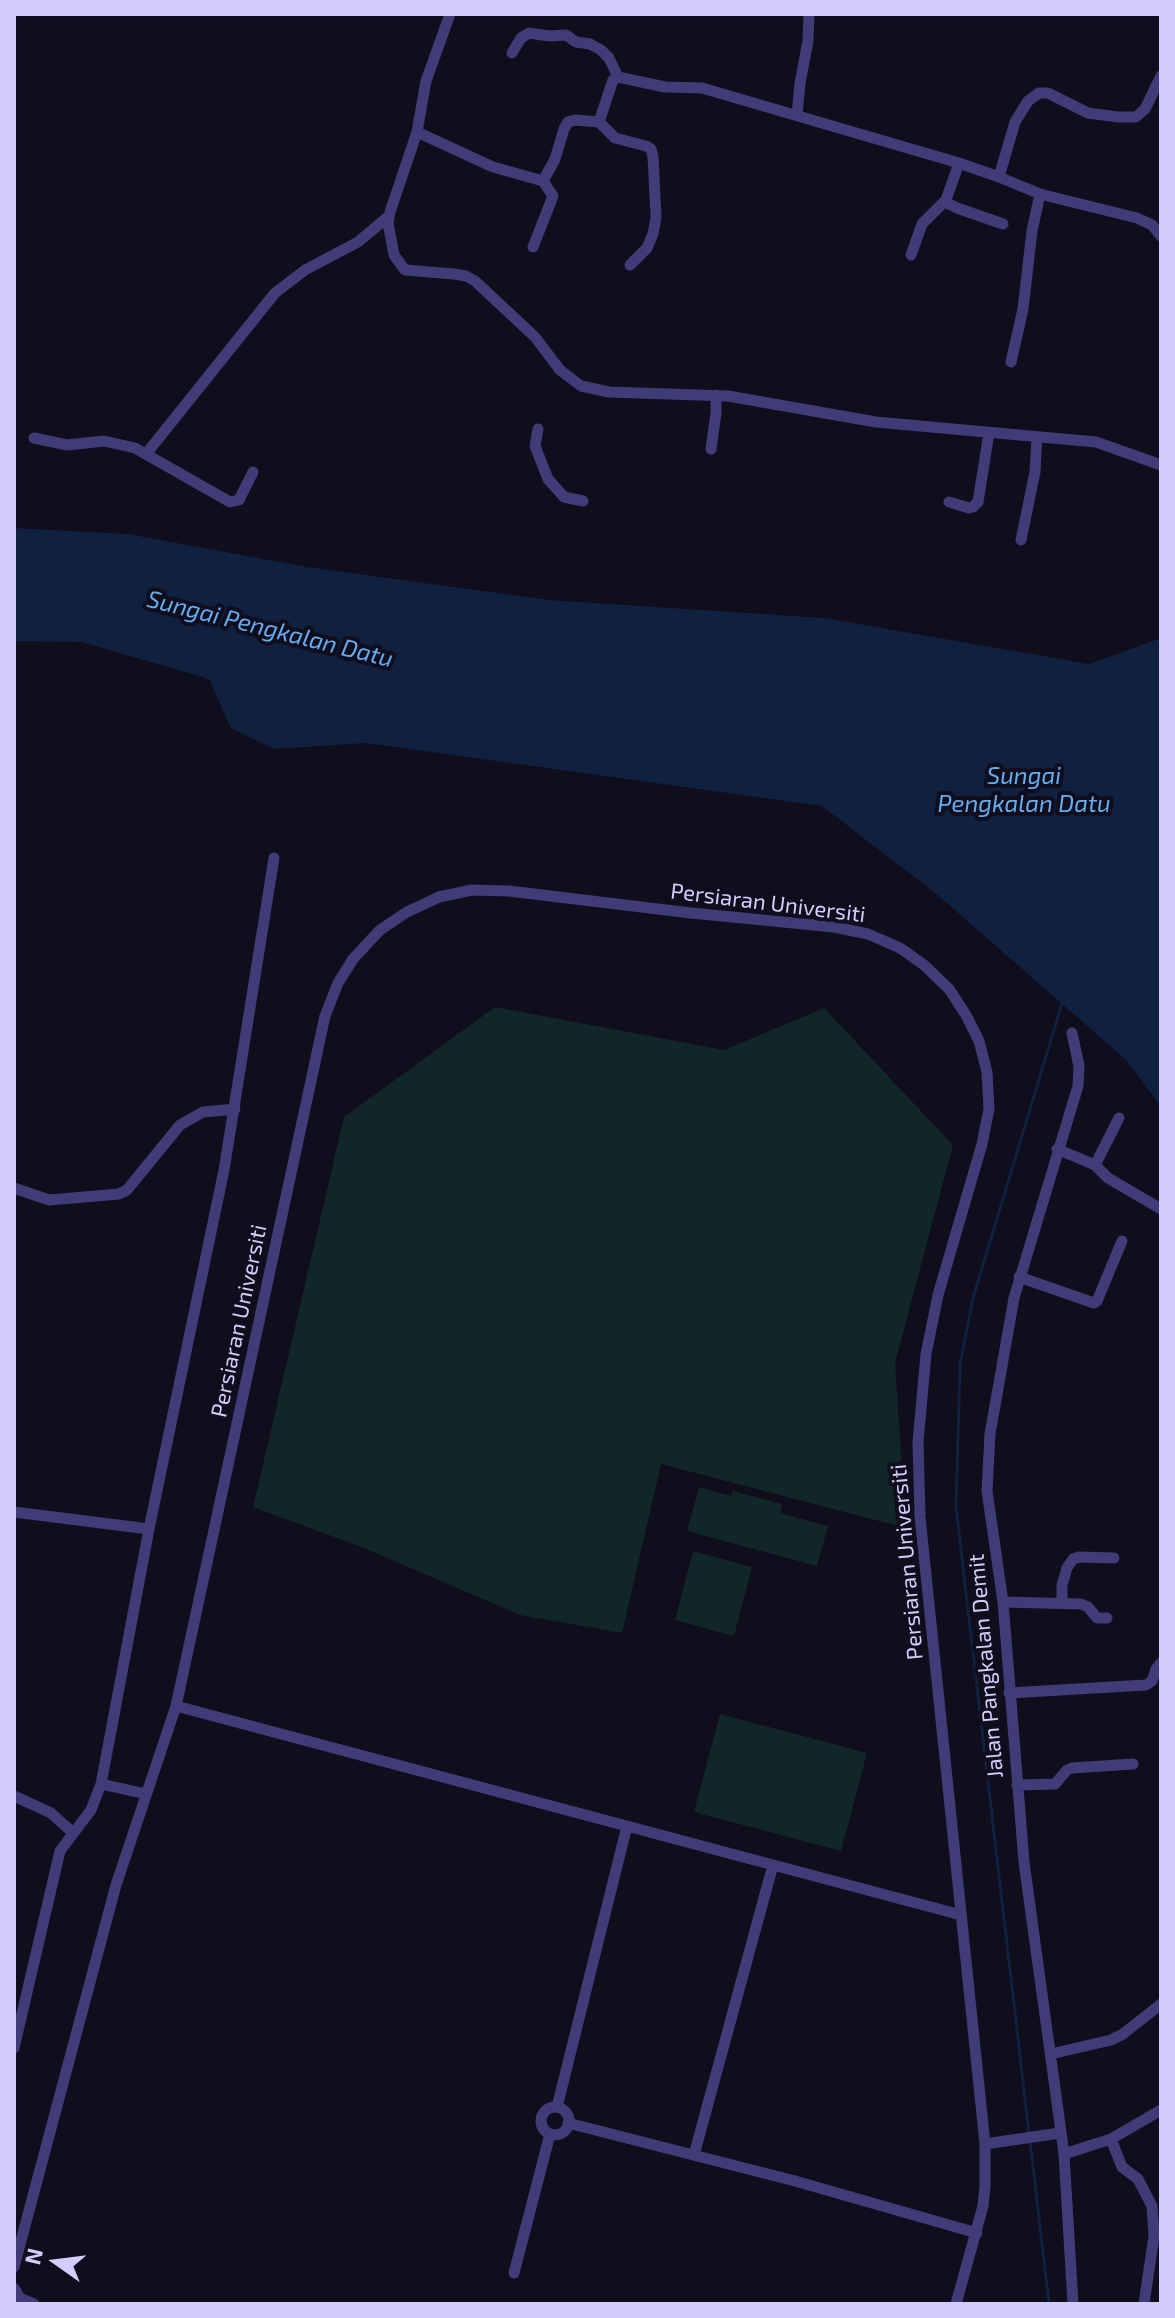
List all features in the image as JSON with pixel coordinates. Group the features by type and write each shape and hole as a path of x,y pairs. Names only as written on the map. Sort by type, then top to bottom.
{"street":[{"path":"450,14 426,81 417,132 389,216 394,255 405,270 454,274 475,281 535,337 560,370 581,386 609,392 716,395 876,422 1096,442 1161,465"},
{"path":"797,115 809,14"},
{"path":"512,53 521,38 529,33 566,35 576,42 601,50 609,58 618,77"},
{"path":"999,177 1015,122 1028,101 1039,93 1048,93 1088,113 1136,117 1145,109 1161,76"},
{"path":"599,122 613,80 618,77 665,87 702,88 959,163 1040,194 1137,218 1160,233"},
{"path":"543,181 555,159 568,122 599,122 615,138 651,149 656,217 653,234 647,248 630,265"},
{"path":"417,132 493,167 543,181 553,196 533,247"},
{"path":"911,255 922,224 945,202 959,163"},
{"path":"1011,362 1023,309 1032,231 1040,194"},
{"path":"945,202 1003,224"},
{"path":"146,454 285,283 358,242 389,216"},
{"path":"711,449 716,395"},
{"path":"538,429 535,446 548,479 564,497 583,501"},
{"path":"949,502 969,508 978,502 989,433"},
{"path":"1021,540 1035,472 1037,437"},
{"path":"34,438 67,445 104,441 135,448 230,502 239,500 253,472"},
{"path":"14,2048 57,1858 62,1845 91,1810 101,1784 149,1529 224,1170 274,858"},
{"name":"Persiaran Universiti","path":"14,2267 116,1885 176,1706 325,1016 338,983 353,959 380,930 407,912 439,897 472,890 509,891 834,927 868,934 900,948 949,989 979,1041 987,1072 989,1109 982,1144 938,1295 926,1354 918,1442 920,1517 985,2144 985,2186 977,2233 956,2304"},
{"name":"Jalan Pangkalan Demit","path":"1072,1033 1079,1066 1078,1086 1019,1277 990,1434 987,1491 1003,1602 1024,1862 1064,2154 1073,2304"},
{"path":"14,1188 49,1200 119,1194 127,1190 180,1125 203,1112 235,1109"},
{"path":"1095,1165 1119,1118"},
{"path":"1057,1149 1095,1165 1108,1178 1161,1209"},
{"path":"1019,1277 1094,1303 1122,1241"},
{"path":"14,1512 149,1529"},
{"path":"1062,1603 1062,1585 1073,1559 1114,1558"},
{"path":"1003,1602 1085,1605 1094,1616 1107,1618"},
{"path":"1009,1693 1146,1685 1152,1681 1161,1663"},
{"path":"176,1706 961,1915"},
{"path":"1017,1785 1055,1784 1072,1768 1133,1764"},
{"path":"101,1784 146,1794"},
{"path":"14,1796 51,1813 72,1832"},
{"path":"557,2107 627,1826"},
{"path":"694,2155 773,1865"},
{"path":"1051,2054 1111,2040 1161,2004"},
{"path":"557,2107 567,2114 568,2123 564,2131 550,2134 541,2124 542,2115 548,2109 557,2107"},
{"path":"1064,2154 1111,2139 1161,2110"},
{"path":"568,2123 795,2181 977,2233"},
{"path":"985,2144 1060,2133"},
{"path":"514,2273 550,2134"},
{"path":"1111,2139 1122,2167 1138,2179 1152,2206 1154,2236 1144,2304"},
{"path":"14,2288 20,2298 34,2304"}],"green space":[{"path":"495,1007 724,1050 824,1008 953,1145 895,1363 906,1528 661,1464 622,1633 520,1615 364,1548 253,1507 344,1117"},
{"path":"699,1487 731,1496 733,1491 782,1504 780,1513 828,1526 817,1566 687,1531"},
{"path":"693,1551 752,1567 734,1636 675,1620"},
{"path":"720,1714 867,1753 841,1851 694,1812"}],"water":[{"name":"Sungai Pengkalan Datu","path":"14,528 128,534 307,567 549,600 824,618 1089,664 1161,638 1161,1106 1125,1059 939,896 822,806 366,743 274,749 231,728 209,679 82,642 14,641"}],"waterway":[{"path":"1029,2133 956,1507 960,1365 973,1298 1063,1000"},
{"path":"1030,2141 1049,2304"}]}
